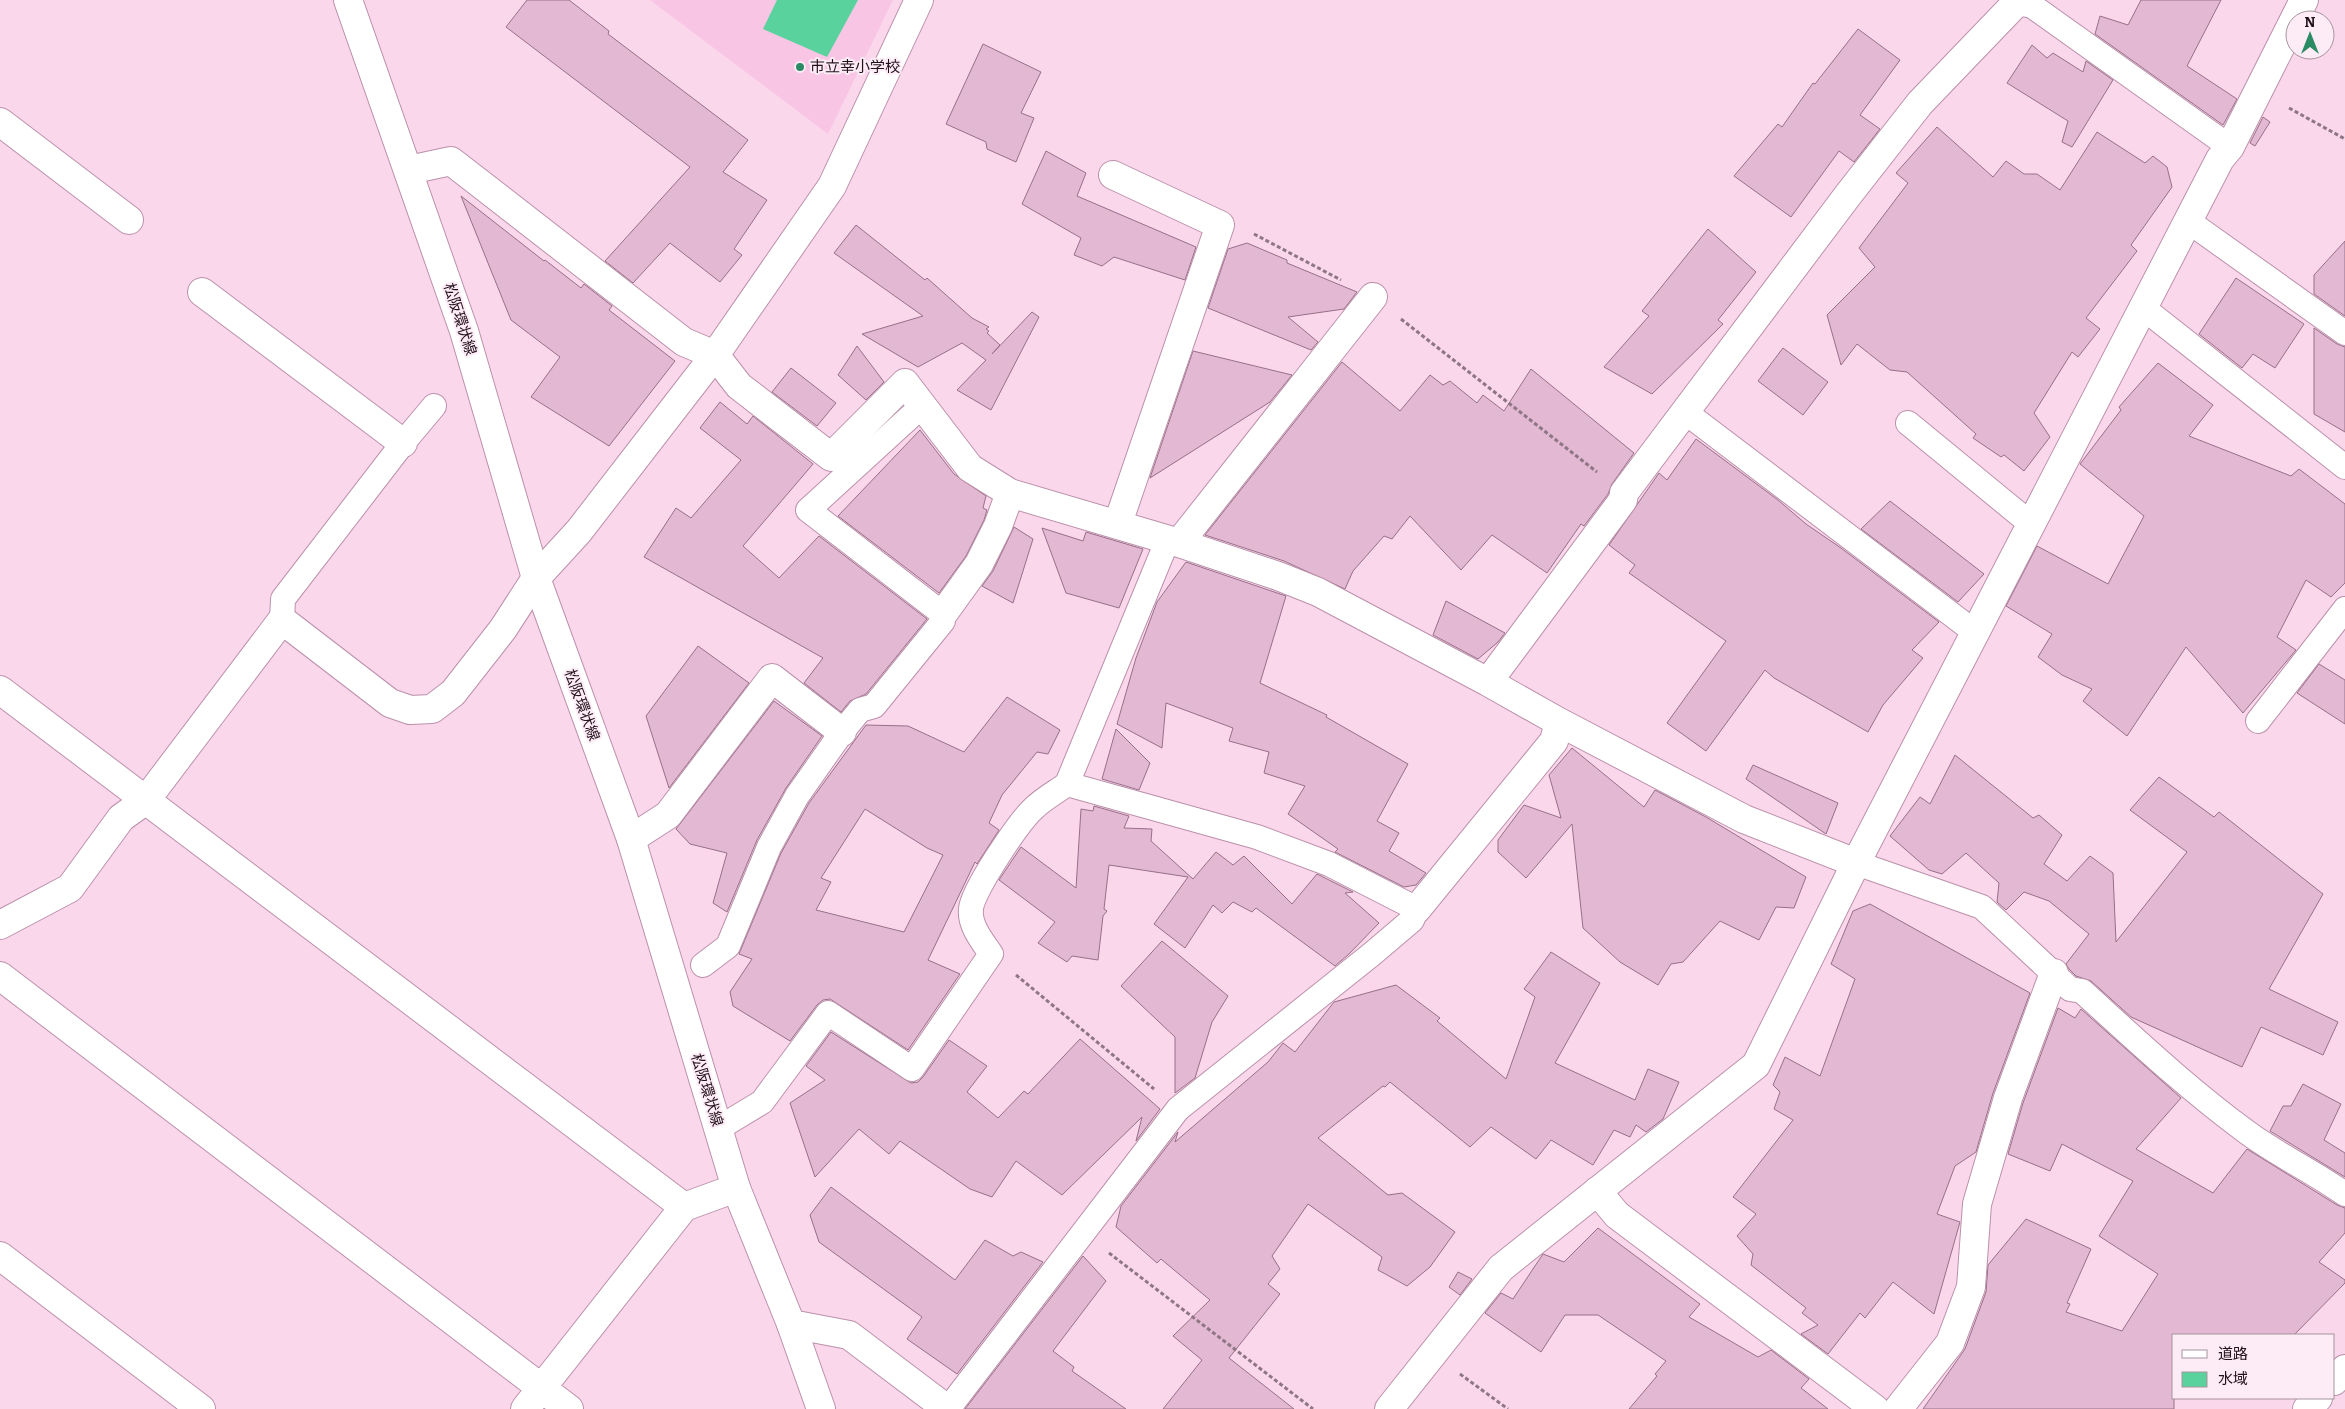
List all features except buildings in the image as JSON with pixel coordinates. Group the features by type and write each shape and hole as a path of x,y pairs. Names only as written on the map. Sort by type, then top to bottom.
{"street":[{"name":"松阪環状線","path":"348,0 464,331 536,578 631,839 736,1188 791,1324 821,1409"},
{"path":"0,926 70,888 121,818 146,800 282,620 390,703 410,710 432,709 454,693 503,629 536,578 579,531 715,355 832,186 919,0"},
{"path":"1389,1409 1501,1268 1756,1065 1856,863 1976,633 2142,307 2220,159 2230,147 2304,0"},
{"path":"1488,682 1622,500 1624,493 1848,195 1920,103 2018,1 2029,1"},
{"path":"0,122 129,220"},
{"path":"409,170 451,161 684,342 715,355 739,386 831,457 906,383 970,468 1010,493 1174,541 1278,576 1318,592 1744,819 1856,863"},
{"path":"1113,175 1220,225 1118,524"},
{"path":"202,292 403,443"},
{"path":"1174,541 1373,298"},
{"path":"943,614 979,564 998,526 1010,493"},
{"path":"631,839 668,815 772,678 842,732"},
{"path":"0,690 684,1207"},
{"path":"1417,909 1554,742 1559,722"},
{"path":"1898,1409 1950,1343 1971,1287 1977,1204 2008,1098 2054,973"},
{"path":"0,976 569,1409"},
{"path":"525,1409 684,1207 736,1188"},
{"path":"1597,1191 1617,1214 1875,1409"},
{"path":"0,1256 201,1409"},
{"path":"791,1324 849,1335 947,1409"},
{"path":"2335,1380 2345,1369"},
{"path":"2307,1409 2317,1399"}],"lane":[{"path":"2029,1 2230,147"},
{"path":"2188,221 2345,333"},
{"path":"2142,307 2345,467"},
{"path":"703,966 728,946 769,846 797,796 842,732 860,710 874,706 943,621 943,614 808,510 923,404"},
{"path":"282,620 283,599 403,443 434,406"},
{"path":"1685,412 1976,633"},
{"path":"1908,423 2031,524"},
{"path":"718,1128 762,1102 828,1013 912,1068 991,954 973,924 970,909 974,898 1008,841 1033,809 1067,784 1174,541"},
{"path":"2258,721 2345,609"},
{"path":"947,1409 1178,1109 1372,954 1412,920 1417,909 1329,864 1257,837 1067,784"},
{"path":"1856,863 1982,907 2070,989 2082,991 2189,1089 2250,1135 2311,1170 2345,1194"}],"path":[{"path":"2258,91 2345,139"},
{"path":"1247,230 1373,298 1624,493"},
{"path":"991,954 1178,1109"},
{"path":"1083,1233 1313,1409"},
{"path":"1433,1354 1508,1409"}],"shaded area":[{"name":"市立幸小学校","path":"650,0 893,0 828,134"}],"water":[{"path":"777,0 858,0 827,57 763,29"}],"place":[{"name":"市立幸小学校","path":"800,67"}]}
